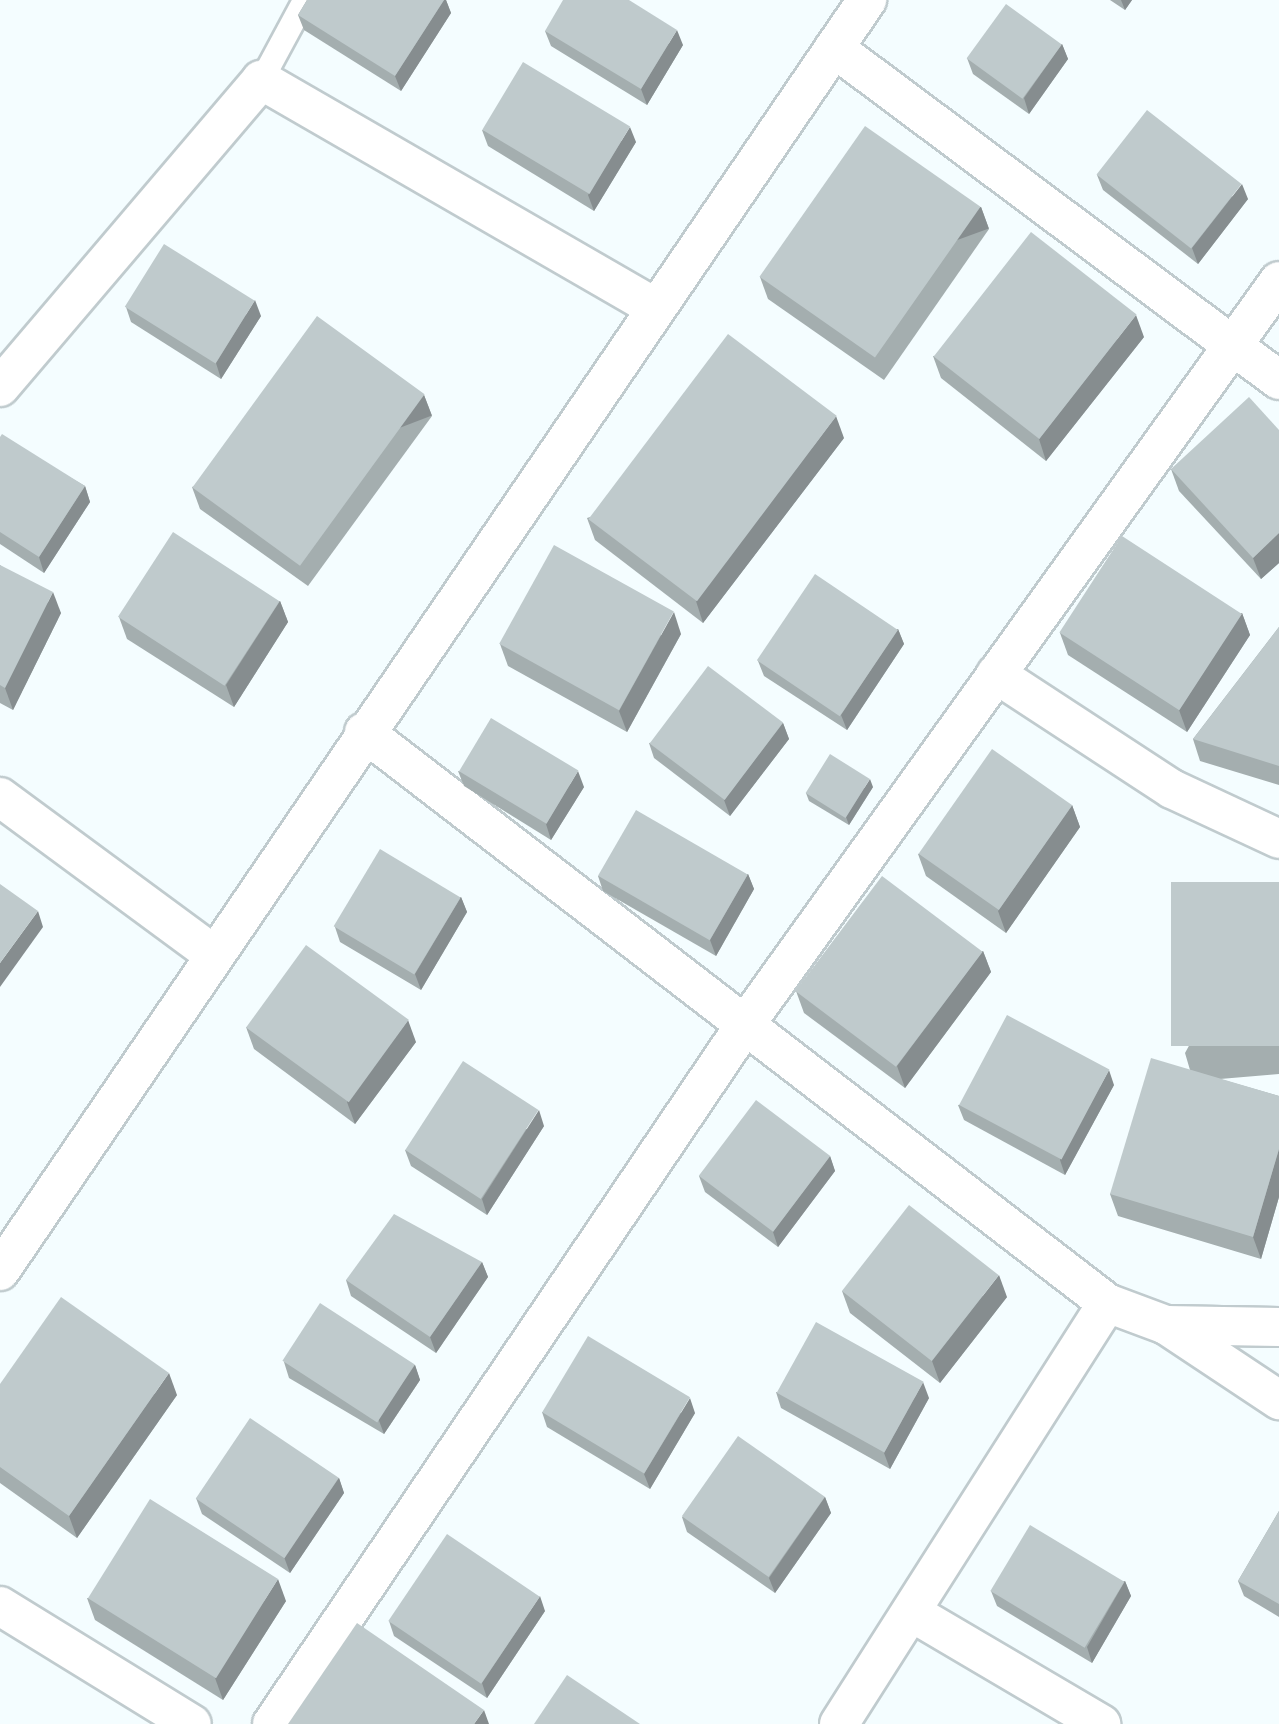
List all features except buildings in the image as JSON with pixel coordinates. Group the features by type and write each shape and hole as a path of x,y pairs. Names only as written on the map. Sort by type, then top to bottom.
{"street":[{"path":"0,1270 364,732 867,0"},
{"path":"834,48 1231,347 1279,380"},
{"path":"0,387 261,80 656,307"},
{"path":"272,1724 747,1022 1279,281"},
{"path":"996,674 1172,789 1279,839"},
{"path":"364,732 747,1022 1107,1303 1166,1325 1279,1400"},
{"path":"0,797 214,955"},
{"path":"839,1724 1107,1303"},
{"path":"1166,1325 1279,1327"},
{"path":"0,1606 192,1724"},
{"path":"911,1612 1101,1724"}],"lane":[{"path":"261,80 304,0"}]}
